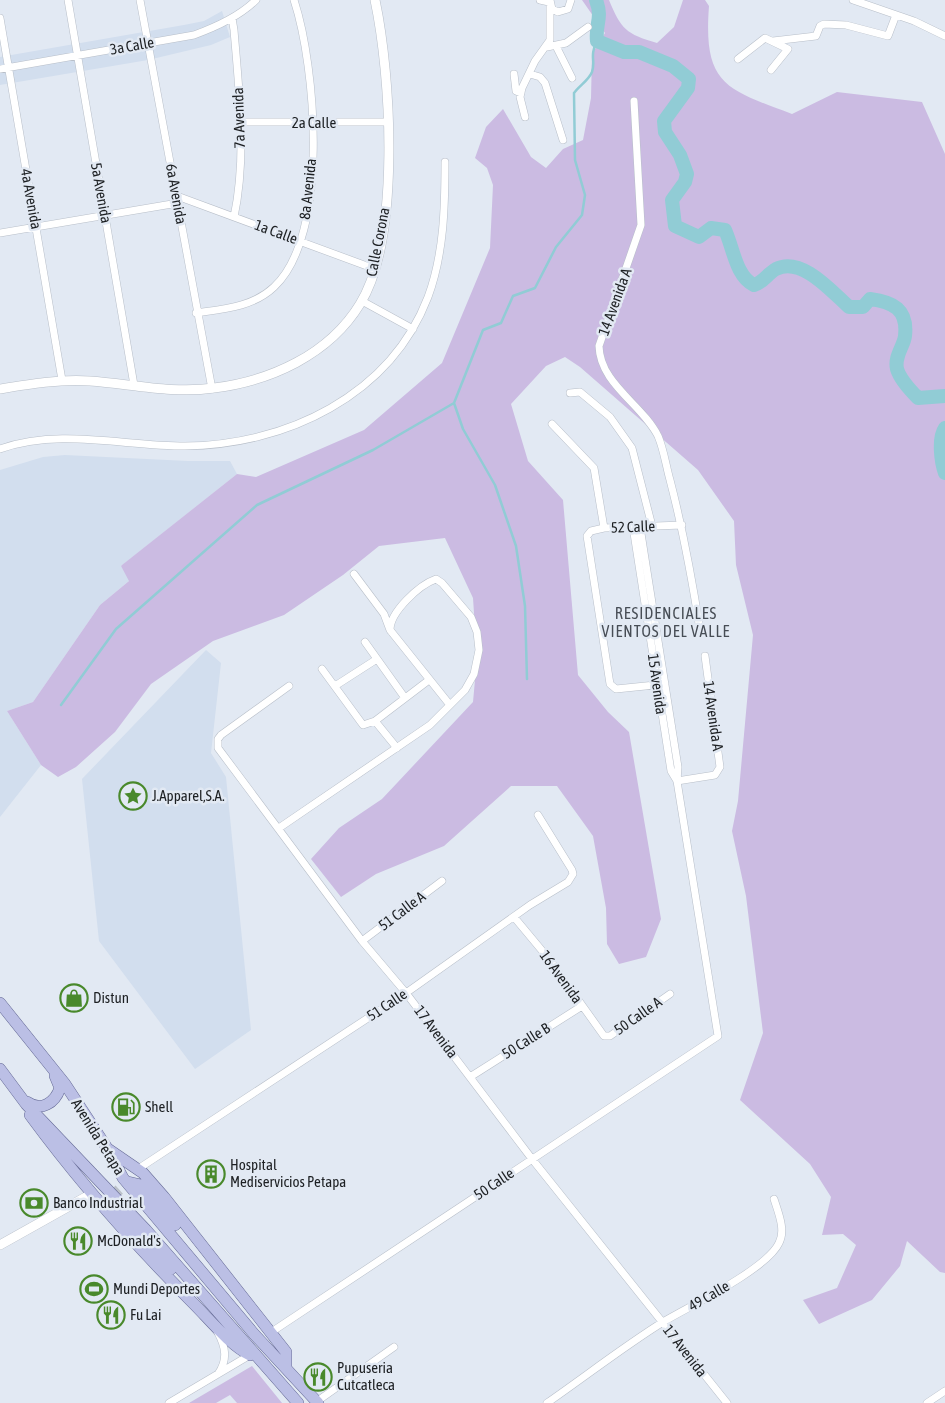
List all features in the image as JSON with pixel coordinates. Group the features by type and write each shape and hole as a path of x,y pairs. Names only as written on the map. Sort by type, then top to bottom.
{"main road":[{"name":"Avenida Petapa","path":"0,1003 47,1061 107,1148 123,1178 254,1334 317,1402"},
{"path":"14,1088 35,1107 43,1107 51,1101 60,1088 47,1061"},
{"name":"Avenida Petapa","path":"0,1069 26,1104 146,1230 298,1403"},
{"path":"26,1104 35,1122 91,1194 134,1243 212,1322 250,1355 265,1364"},
{"path":"107,1148 138,1168 164,1197 286,1352 286,1368"},
{"path":"128,1182 141,1185 168,1215 260,1329 286,1368"},
{"path":"111,1197 114,1209 250,1355"}],"street":[{"name":"5a Avenida","path":"68,0 134,385"},
{"name":"6a Avenida","path":"140,0 196,313 212,389"},
{"name":"3a Calle","path":"0,69 194,35 214,28 232,18 256,0"},
{"name":"8a Avenida","path":"196,313 230,308 260,297 285,275 295,260 302,241 308,204 313,123 305,47 294,0"},
{"name":"Calle Corona","path":"0,389 62,380 212,389 260,379 295,364 328,340 362,301 375,269 385,213 388,122 384,50 375,0"},
{"path":"540,0 550,3 555,11 562,12 568,9 571,0"},
{"path":"853,0 896,14 945,36"},
{"path":"525,117 521,93 534,62 547,47 551,30 550,3"},
{"path":"773,41 816,36 820,26 824,24 846,25 888,36 896,14"},
{"name":"4a Avenida","path":"0,18 62,380"},
{"name":"7a Avenida","path":"232,18 235,36 240,122 240,168 234,217"},
{"path":"547,47 566,43 588,27"},
{"path":"738,59 764,38 788,49 771,70"},
{"path":"556,46 572,78"},
{"path":"514,74 516,90 521,93"},
{"path":"530,74 540,77 545,83 563,140"},
{"name":"14 Avenida A","path":"634,101 642,225 599,346 599,356 607,374 650,422 659,439 682,525 700,630"},
{"name":"2a Calle","path":"240,122 388,122"},
{"path":"0,449 37,441 72,438 185,446 256,438 290,428 322,414 352,396 393,356 413,329 428,296 439,252 445,211 445,162"},
{"name":"1a Calle","path":"0,233 105,215 177,199 302,241 375,269"},
{"path":"362,301 413,329"},
{"path":"570,393 580,392 622,431 632,448 652,526"},
{"path":"552,424 594,468 604,528"},
{"name":"52 Calle","path":"661,684 616,688 610,684 587,536 591,531 604,528 682,525"},
{"name":"15 Avenida","path":"637,527 661,684 671,772 677,781 718,1036"},
{"path":"354,574 384,614 386,625 428,680 450,705"},
{"path":"279,828 430,725 465,690 474,674 479,650 477,632 471,617 438,580 433,580 423,586 396,612 392,618 390,630"},
{"path":"365,642 405,698"},
{"name":"14 Avenida A","path":"677,781 715,776 720,767 705,656"},
{"path":"335,686 377,659"},
{"path":"322,669 363,725 375,720 428,680"},
{"name":"17 Avenida","path":"289,686 221,735 217,744 218,748 362,941 406,993 532,1159 727,1403"},
{"path":"375,720 397,748"},
{"name":"51 Calle","path":"138,1168 406,993 514,917 568,882 573,874 538,815"},
{"name":"51 Calle A","path":"362,941 442,881"},
{"name":"16 Avenida","path":"514,917 549,959 582,1006 607,1037"},
{"name":"50 Calle A","path":"607,1037 670,994"},
{"name":"50 Calle B","path":"470,1076 582,1006"},
{"name":"50 Calle","path":"270,1333 718,1036"},
{"path":"0,1245 91,1194"},
{"name":"49 Calle","path":"547,1403 663,1322 725,1287 774,1251 780,1242 782,1231 774,1199"},
{"path":"212,1322 220,1337 226,1356 224,1364 216,1377"},
{"path":"317,1402 394,1347"},
{"path":"169,1403 216,1377 250,1355"},
{"path":"927,1403 945,1391"}],"shaded area":[{"path":"582,0 609,0 617,18 626,29 638,37 657,43 674,27 683,0 705,0 709,6 708,32 710,53 715,68 735,90 750,98 792,114 837,92 922,102 945,154 945,1273 940,1272 907,1241 900,1266 872,1300 819,1324 803,1300 837,1288 856,1245 843,1234 822,1235 831,1197 810,1164 740,1100 763,1033 746,896 732,831 738,801 753,635 736,565 734,521 698,470 580,367 565,357 546,366 511,404 528,461 563,500 578,675 608,712 629,732 661,919 646,957 619,964 607,944 606,908 593,836 557,786 511,786 444,846 376,874 341,897 311,859 339,828 382,799 473,702 477,658 473,598 445,538 379,546 343,575 284,615 213,641 151,684 115,732 76,767 58,777 41,765 7,711 33,702 100,605 129,581 122,565 237,474 256,477 364,430 442,363 490,248 493,185 487,168 475,158 486,127 503,109 531,157 546,168 563,149 583,140 591,98 592,54 605,33"},
{"path":"222,11 230,37 211,45 148,60 0,85 0,57 204,21"},
{"path":"65,455 188,461 230,461 237,474 121,566 130,580 100,605 33,702 7,711 41,765 0,817 0,470 43,457"},
{"path":"206,650 221,663 211,753 226,777 251,1030 195,1069 99,941 82,779"},
{"path":"252,1366 282,1403 237,1403 230,1395 216,1403 189,1403"}],"waterway":[{"path":"596,0 599,12 597,41 624,52 639,52 673,66 689,79 688,88 664,121 665,132 680,155 687,174 685,182 672,200 675,226 699,237 711,228 725,230 739,269 748,281 754,285 776,269 786,266 796,267 816,278 849,307 863,307 870,299 886,302 897,308 904,319 905,327 905,336 896,364 901,377 918,398 945,396"},
{"path":"61,705 116,629 257,505 373,450 454,403 483,330 501,323 513,296 535,288 556,247 582,215 585,195 575,160 574,93 589,78 592,72 593,51 597,41"},
{"path":"454,403 463,429 495,485 516,546 525,606 527,679"},
{"path":"945,428 941,438 941,457 945,473"}],"tunnel":[{"path":"111,1197 128,1182"}],"place":[{"name":"J.Apparel,S.A.","path":"133,796"},
{"name":"Distun","path":"74,998"},
{"name":"Shell","path":"126,1107"},
{"name":"Hospital Mediservicios Petapa","path":"211,1174"},
{"name":"Banco Industrial","path":"34,1203"},
{"name":"McDonald's","path":"78,1241"},
{"name":"Mundi Deportes","path":"94,1289"},
{"name":"Fu Lai","path":"111,1315"},
{"name":"Pupuseria Cutcatleca","path":"318,1377"}],"district":[{"name":"RESIDENCIALES VIENTOS DEL VALLE","path":"666,622"}]}
